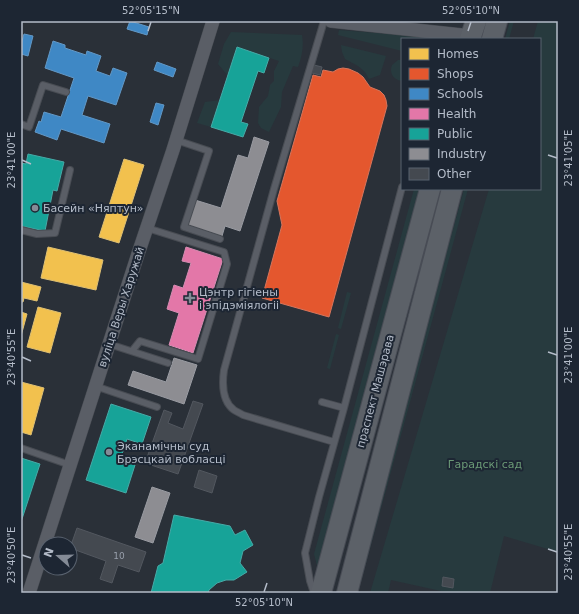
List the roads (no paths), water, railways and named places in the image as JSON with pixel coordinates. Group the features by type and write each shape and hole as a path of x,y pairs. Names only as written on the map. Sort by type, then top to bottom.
{"main road":[{"path":"492,38 497,21"},
{"name":"праспект Машэрава","path":"321,593 430,190"},
{"path":"347,593 452,190"},
{"path":"394,321 396,328 401,333 411,334 415,331"}],"street":[{"name":"вуліца Веры Харужай","path":"29,593 176,140 213,21"},
{"path":"331,21 473,32"}],"lane":[{"path":"324,21 276,182 222,381 223,391 227,401 233,409 243,415 334,442"},
{"path":"21,124 30,127 43,85 66,92"},
{"path":"176,140 209,151 184,227 220,239"},
{"path":"21,230 37,234 55,233 70,170"},
{"path":"314,593 310,581 305,553 401,190"},
{"path":"132,351 140,341 198,360 227,264 224,252 147,228"},
{"path":"109,344 168,363"},
{"path":"95,386 157,407"},
{"path":"322,402 344,408"},
{"path":"21,448 70,465"}],"place":[{"name":"Басейн «Няптун»","path":"35,208"},
{"name":"Цэнтр гігіены і эпідэміялогіі","path":"190,298"},
{"name":"Эканамічны суд Брэсцкай вобласці","path":"109,452"}],"park label":[{"name":"Гарадскі сад","path":"485,464"}]}
